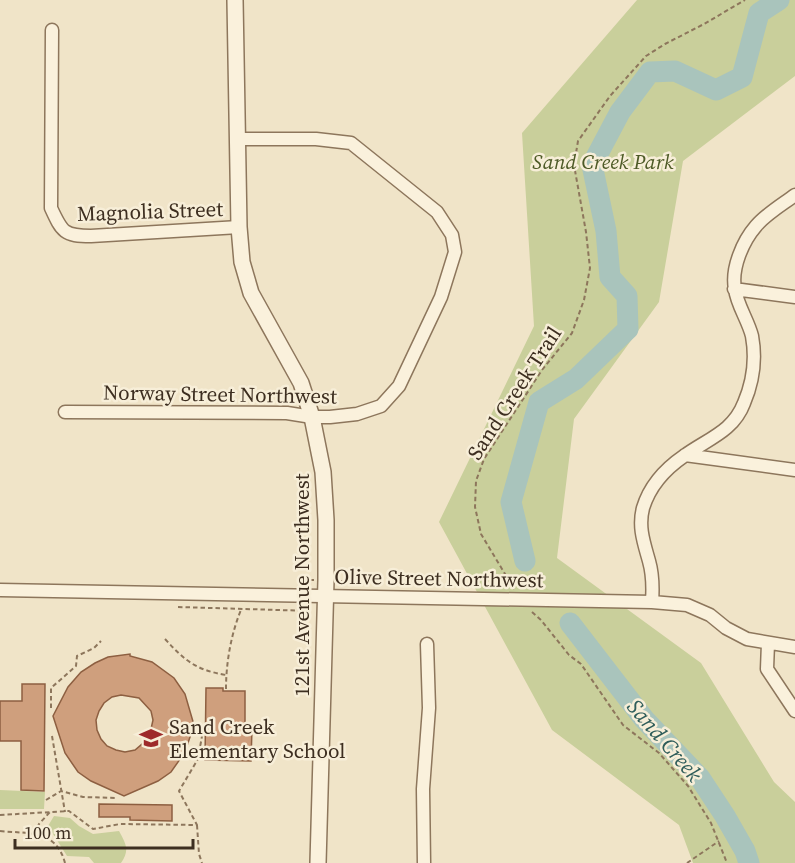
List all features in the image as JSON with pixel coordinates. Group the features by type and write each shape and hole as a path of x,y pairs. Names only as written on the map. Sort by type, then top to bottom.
{"street":[{"name":"121st Avenue Northwest","path":"235,0 239,227 242,262 251,293 301,383 312,417 323,472 326,520 326,595 318,863"},
{"name":"Magnolia Street","path":"52,30 51,208 60,230 73,236 91,236 239,227"},
{"name":"Norway Street Northwest","path":"65,412 287,413 312,417 357,414 381,406 399,386 441,297 455,252 452,235 437,212 351,143 316,138 238,139"},
{"path":"652,602 652,577 641,535 643,510 660,476 685,455 711,441 730,425 744,405 754,365 751,335 734,289 738,261 743,246 756,225 795,195"},
{"path":"734,289 795,297"},
{"path":"685,455 795,470"},
{"name":"Olive Street Northwest","path":"0,590 652,602 687,605 710,615 726,628 747,639 795,647"},
{"path":"768,643 767,669 795,711"},
{"path":"424,863 423,798 429,708 427,644"}],"path":[{"name":"Sand Creek Trail","path":"514,589 482,534 475,507 476,480 484,459 542,370 572,333 585,300 590,268 574,165 578,141 610,96 646,56 745,0"},
{"path":"178,607 308,611"},
{"path":"528,608 541,620 569,655 581,664 623,726 659,753 673,768 699,803 720,840 727,863"},
{"path":"226,689 226,675 236,621 241,610"},
{"path":"165,639 182,657 196,667 226,675"},
{"path":"51,708 51,688 76,666 77,656 94,648 101,641"},
{"path":"52,736 65,812"},
{"path":"202,736 198,759 179,791 197,825 199,854 202,863"},
{"path":"46,800 61,791 83,797 116,798"},
{"path":"34,834 39,824 50,812"},
{"path":"0,815 69,812 93,829 120,824 197,825"},
{"path":"0,831 34,834 53,841 63,853 66,863"},
{"path":"687,863 720,840"}],"green space":[{"name":"Sand Creek Park","path":"637,0 795,0 795,76 683,161 659,302 574,419 557,558 701,663 774,782 795,802 795,863 693,863 679,825 552,730 439,522 534,326 522,133"},
{"path":"0,790 45,792 44,809 0,809"},
{"path":"54,816 70,818 93,834 119,831 126,847 121,863 94,863 89,857 67,856 48,826"}],"building":[{"path":"130,654 130,656 152,662 174,678 185,694 194,725 185,752 171,772 158,781 124,796 91,781 78,772 65,753 53,716 68,687 81,672 108,657","holes":["121,695 139,698 151,711 153,720 149,738 135,750 125,752 107,746 97,730 96,720 104,703 112,697"]},
{"path":"22,684 45,684 44,791 21,790 21,741 0,741 0,701 22,701"},
{"path":"206,688 245,691 245,727 252,728 251,761 205,760"},
{"path":"99,804 172,805 172,821 99,817"}],"waterway":[{"name":"Sand Creek","path":"525,561 511,502 539,402 576,379 628,329 627,296 610,277 606,231 592,165 620,112 650,72 675,71 716,90 742,77 759,13 779,0"},
{"name":"Sand Creek","path":"570,623 644,719 700,778 725,816 745,851 749,863"}],"place":[{"name":"Sand Creek Elementary School","path":"151,738"}]}
